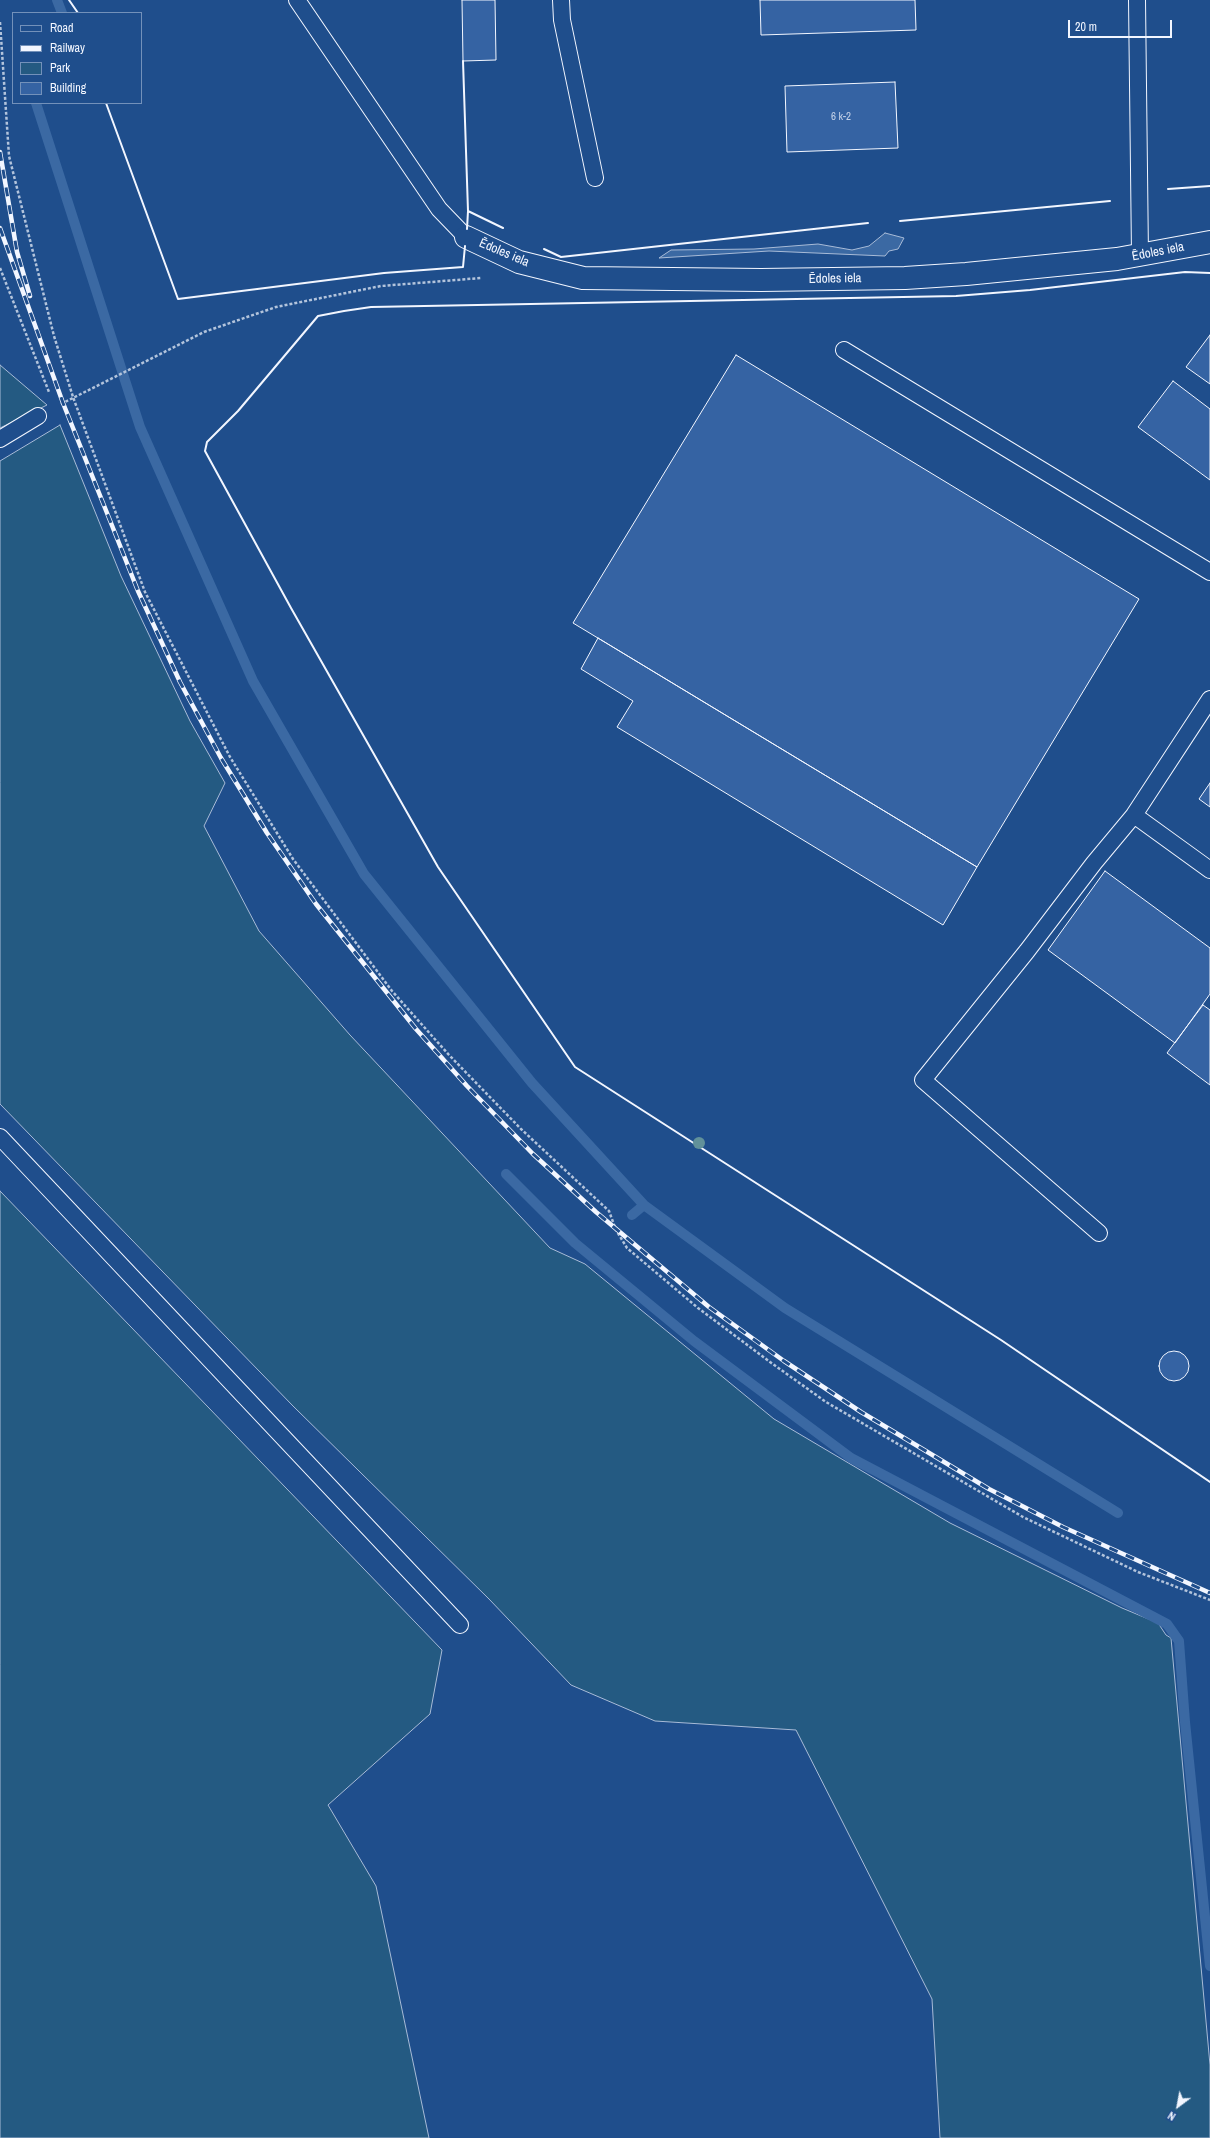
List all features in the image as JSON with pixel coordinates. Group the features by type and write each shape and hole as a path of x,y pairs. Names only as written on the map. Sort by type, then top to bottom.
{"street":[{"name":"Ēdoles iela","path":"466,237 519,262 584,278 761,280 897,278 966,274 1117,259 1210,242"}],"lane":[{"path":"297,0 439,209 466,237"},
{"path":"561,0 562,20 595,178"},
{"path":"1137,0 1140,255"},
{"path":"844,350 1210,572"},
{"path":"0,439 38,416"},
{"path":"1099,1233 923,1080 1027,952 1094,863 1134,815 1210,698"},
{"path":"1134,815 1210,870"},
{"path":"0,1137 460,1625"}],"path":[{"path":"0,22 9,156 54,336 73,397 145,592 230,757 293,859 392,991 449,1055 521,1129 609,1211 626,1248 698,1308 833,1406 1023,1517 1138,1572 1210,1600"},
{"path":"38,416 204,332 276,307 381,286 478,279 519,262"},
{"path":"0,268 55,407"}],"green space":[{"path":"0,365 47,405 0,428"},
{"path":"60,425 121,576 190,721 225,783 204,826 259,931 350,1035 550,1248 585,1264 774,1419 950,1523 1122,1608 1158,1623 1166,1635 1171,1638 1210,2065 1210,2138 940,2138 932,1999 796,1730 655,1721 571,1685 489,1599 293,1406 0,1104 0,461"},
{"path":"0,1191 442,1650 430,1714 328,1805 376,1886 429,2138 0,2138"}],"shaded area":[{"path":"885,233 904,238 898,249 889,251 885,256 769,251 659,258 671,250 754,249 818,244 852,250 869,246"}],"building":[{"path":"462,0 495,0 496,60 463,61"},
{"path":"760,0 915,0 916,30 761,35"},
{"path":"895,82 898,148 787,152 785,86"},
{"path":"1210,335 1210,384 1186,367"},
{"path":"736,355 1139,599 977,867 573,623"},
{"path":"1173,381 1210,409 1210,480 1138,427"},
{"path":"598,638 977,867 943,925 617,727 633,701 581,669"},
{"path":"1210,783 1210,807 1199,799"},
{"path":"1105,871 1210,948 1210,994 1175,1043 1048,950"},
{"path":"1203,1005 1210,1010 1210,1085 1167,1053"},
{"path":"1174,1351 1185,1355 1189,1366 1185,1377 1174,1381 1163,1377 1159,1366 1163,1355"}],"waterway":[{"path":"57,0 62,12"},
{"path":"36,104 140,427 253,681 364,874 532,1083 644,1205"},
{"path":"506,1174 575,1243 694,1341 851,1458 1167,1624 1179,1641 1185,1722 1210,1966"},
{"path":"632,1215 644,1205 785,1308 1118,1513"}],"railway":[{"path":"0,152 17,252 30,296"},
{"path":"0,228 63,403 138,591 180,682 221,758 267,833 316,904 416,1029 467,1086 533,1154 596,1212 709,1307 784,1361 861,1412 989,1489 1063,1527 1210,1593"}],"wall":[{"path":"69,0 77,12"},
{"path":"463,61 468,211 503,228"},
{"path":"106,104 178,299 384,273 463,267 465,246"},
{"path":"1168,189 1210,186"},
{"path":"900,221 1110,201"},
{"path":"467,229 468,211"},
{"path":"544,249 561,257 868,223"},
{"path":"1210,273 1185,272 1030,290 956,296 371,307 344,311 318,316 238,411 207,442 205,451 291,608 438,867 575,1067 1001,1340 1210,1482"}]}
